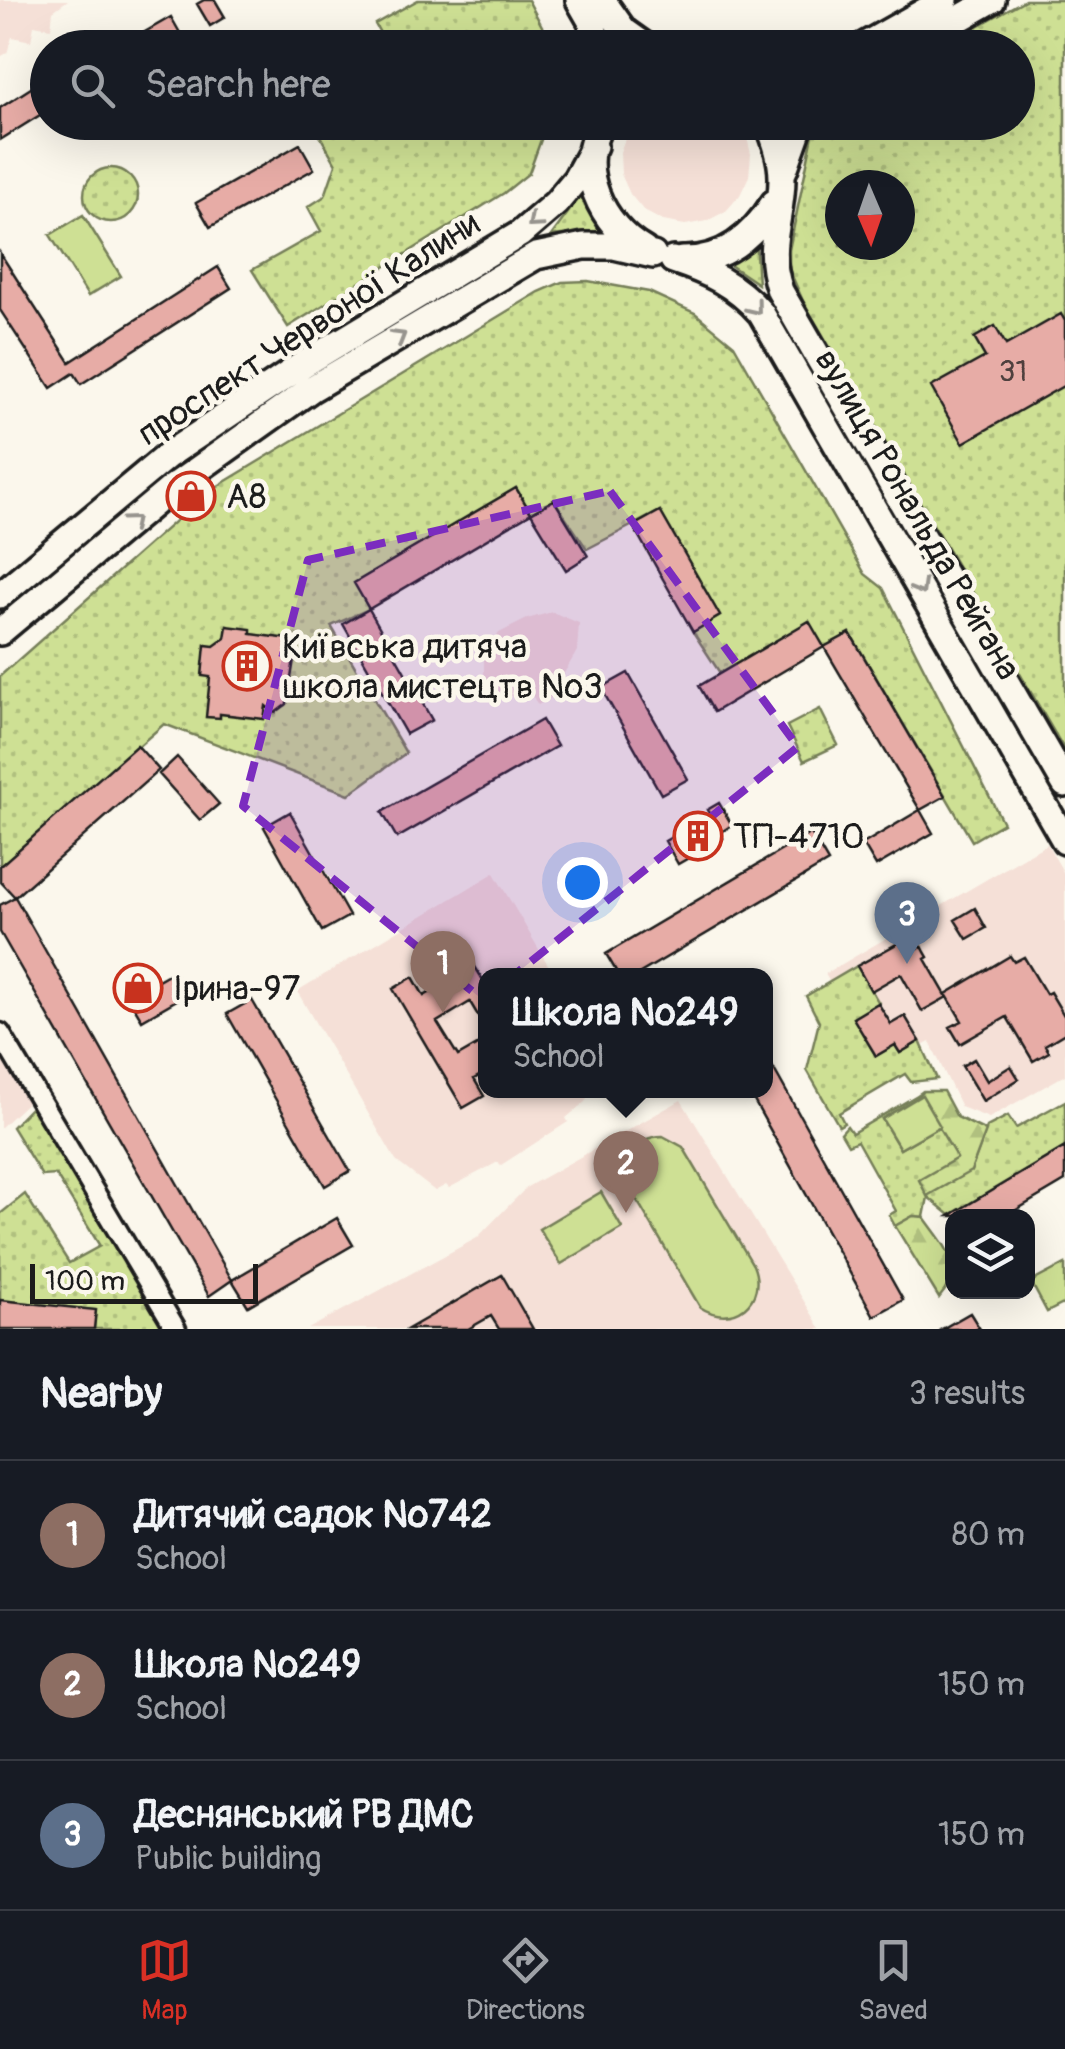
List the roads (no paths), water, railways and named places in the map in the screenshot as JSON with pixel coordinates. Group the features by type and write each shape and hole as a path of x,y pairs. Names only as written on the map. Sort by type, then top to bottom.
{"main road":[{"path":"579,0 594,30"},
{"path":"602,0 623,30"},
{"path":"892,30 945,0"},
{"path":"940,30 992,0"},
{"name":"проспект Червоної Калини","path":"0,594 168,455 302,365 520,234 556,203 576,179 594,140"},
{"path":"597,140 594,188 606,217 626,240 663,257 712,257 753,232 781,187 792,140"},
{"path":"775,140 781,187"},
{"name":"вулиця Рональда Рейгана","path":"781,187 772,251 780,291 1065,784"},
{"name":"проспект Червоної Калини","path":"0,632 172,488 295,400 536,256 584,246 614,246 663,257"},
{"name":"вулиця Рональда Рейгана","path":"663,257 720,277 740,290 761,313 1065,842"}],"street":[{"path":"0,1033 176,1329"}],"place":[{"name":"А8","path":"191,496"},
{"name":"Київська дитяча школа мистецтв №3","path":"247,666"},
{"name":"ТП-4710","path":"698,836"},
{"name":"Деснянський РВ ДМС","path":"907,964"},
{"name":"Ірина-97","path":"138,988"},
{"name":"Дитячий садок №742","path":"443,1013"},
{"name":"Школа №249","path":"626,1213"}]}
